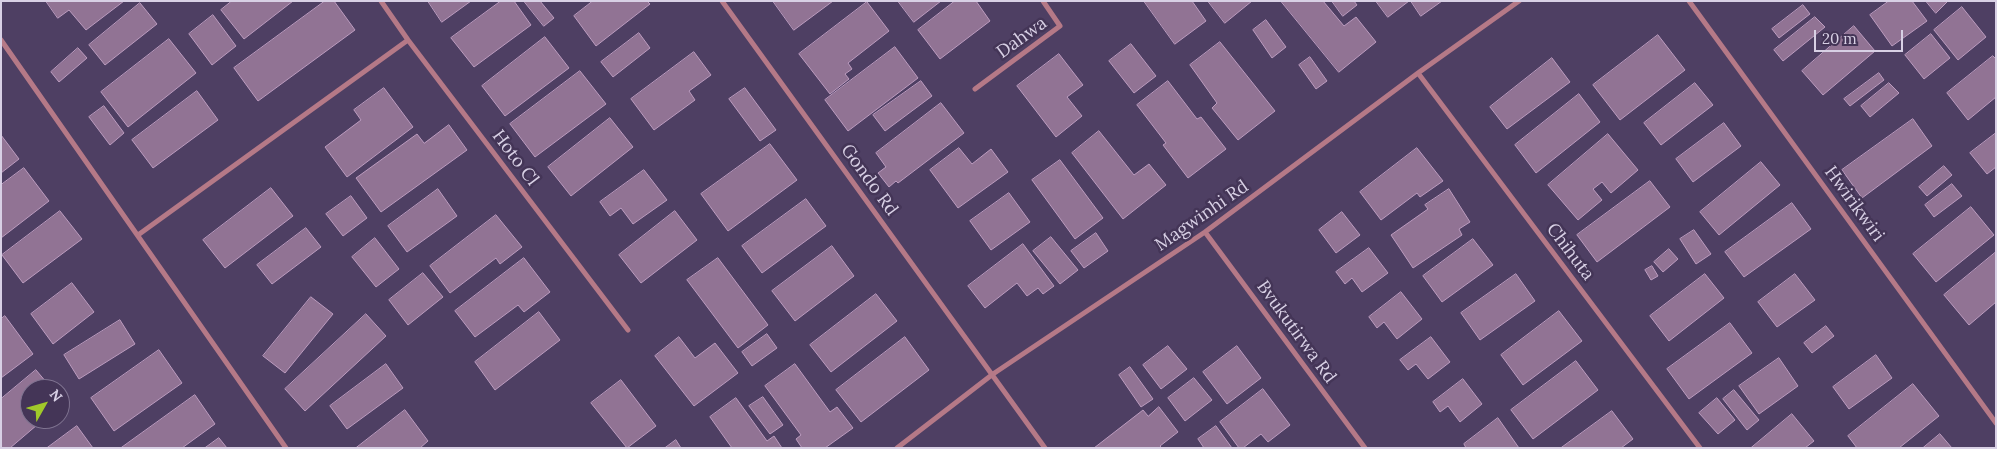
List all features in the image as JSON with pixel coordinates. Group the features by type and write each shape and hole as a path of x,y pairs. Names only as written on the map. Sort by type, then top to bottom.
{"street":[{"name":"Hoto Cl","path":"382,1 408,40 628,330"},
{"name":"Gondo Rd","path":"722,1 1045,448"},
{"name":"Dahwa","path":"975,89 1060,26 1043,1"},
{"name":"Magwinhi Rd","path":"897,448 993,374 1205,232 1418,73 1519,1"},
{"name":"Hwirikwiri","path":"1689,1 1996,422"},
{"path":"1,40 286,448"},
{"path":"138,235 408,40"},
{"name":"Chihuta","path":"1418,73 1700,448"},
{"name":"Bvukutirwa Rd","path":"1205,232 1365,448"}],"building":[{"path":"46,1 124,1 86,30 69,10 58,18"},
{"path":"232,1 293,1 244,39 221,10"},
{"path":"325,1 334,1 355,30 258,101 234,68"},
{"path":"428,1 471,1 442,22"},
{"path":"501,1 514,1 531,25 474,67 451,38"},
{"path":"524,1 540,1 554,18 544,26"},
{"path":"593,1 647,1 650,4 596,46 574,16"},
{"path":"773,1 833,1 794,30"},
{"path":"898,1 941,1 914,22"},
{"path":"955,1 976,1 990,21 940,59 918,30"},
{"path":"1144,1 1192,1 1206,21 1175,44"},
{"path":"1208,1 1252,1 1225,23"},
{"path":"1281,1 1323,1 1344,26 1356,17 1376,42 1339,72"},
{"path":"1332,1 1354,1 1357,5 1343,16"},
{"path":"1376,1 1409,1 1388,17"},
{"path":"1411,1 1442,1 1421,16"},
{"path":"1889,1 1912,1 1927,21 1892,46 1870,15"},
{"path":"1926,1 1948,1 1936,13"},
{"path":"867,2 889,31 848,63 852,69 845,74 849,79 830,94 799,54"},
{"path":"140,3 157,24 105,65 89,45"},
{"path":"1803,5 1810,14 1779,38 1772,29"},
{"path":"1962,7 1986,37 1958,60 1934,30"},
{"path":"213,15 236,46 212,65 189,34"},
{"path":"1815,17 1825,27 1783,61 1774,50"},
{"path":"1266,20 1286,47 1272,58 1253,30"},
{"path":"1854,26 1875,51 1823,95 1802,71"},
{"path":"639,33 650,48 613,77 601,62"},
{"path":"1931,34 1950,58 1924,79 1905,55"},
{"path":"1658,35 1685,70 1620,120 1593,85"},
{"path":"545,37 569,68 505,116 482,86"},
{"path":"169,39 196,73 128,127 101,92"},
{"path":"1220,42 1275,111 1238,140 1212,108 1217,103 1190,65"},
{"path":"1131,44 1156,76 1134,93 1109,61"},
{"path":"895,47 918,78 848,131 825,100"},
{"path":"78,48 87,58 59,82 51,72"},
{"path":"694,52 711,75 689,91 695,100 654,130 631,99"},
{"path":"1059,54 1083,85 1067,97 1082,116 1056,137 1017,86"},
{"path":"1993,56 1996,59 1996,97 1968,120 1947,93"},
{"path":"1310,57 1327,81 1316,89 1299,65"},
{"path":"1552,58 1570,82 1507,129 1490,107"},
{"path":"580,71 606,104 535,157 510,124"},
{"path":"1879,73 1884,80 1850,106 1844,99"},
{"path":"921,81 932,96 885,131 873,115"},
{"path":"1168,81 1197,119 1201,117 1226,149 1188,178 1163,145 1166,143 1137,105"},
{"path":"1695,83 1713,105 1661,145 1644,123"},
{"path":"1889,83 1899,93 1870,117 1861,106"},
{"path":"384,88 413,127 347,177 325,147 361,120 354,110"},
{"path":"745,88 776,130 760,141 729,99"},
{"path":"197,91 218,120 153,168 132,140"},
{"path":"1579,94 1600,122 1536,173 1515,145"},
{"path":"941,103 964,133 898,183 896,181 889,187 878,173 886,167 876,153"},
{"path":"104,106 124,133 110,145 89,117"},
{"path":"610,118 633,147 571,196 548,167"},
{"path":"1913,119 1932,146 1862,198 1842,170"},
{"path":"1724,123 1741,146 1693,182 1676,159"},
{"path":"449,125 467,150 381,212 356,178 417,134 424,143"},
{"path":"1099,131 1134,175 1149,164 1166,185 1123,219 1072,153"},
{"path":"1996,133 1996,167 1987,174 1970,153"},
{"path":"1608,134 1638,170 1611,193 1602,182 1593,189 1602,200 1578,220 1548,185"},
{"path":"1,135 19,159 1,173"},
{"path":"770,144 797,180 728,231 701,194"},
{"path":"959,148 972,164 991,149 1008,172 958,208 930,170"},
{"path":"1417,148 1443,181 1420,197 1417,193 1381,220 1360,192"},
{"path":"1060,160 1103,218 1075,239 1032,180"},
{"path":"1761,162 1780,185 1719,235 1700,212"},
{"path":"1944,166 1952,175 1927,196 1919,187"},
{"path":"24,168 49,201 1,238 1,185"},
{"path":"644,170 667,200 633,224 621,208 610,216 600,202"},
{"path":"1650,181 1670,207 1597,262 1577,235"},
{"path":"1952,184 1962,196 1934,217 1925,205"},
{"path":"271,188 293,216 225,268 203,240"},
{"path":"438,189 457,216 407,252 388,226"},
{"path":"1449,189 1470,222 1459,229 1462,235 1413,268 1391,235 1428,209 1425,205"},
{"path":"1009,193 1030,222 991,250 970,221"},
{"path":"351,196 367,218 343,236 326,214"},
{"path":"806,199 826,226 762,273 742,246"},
{"path":"1792,203 1811,229 1744,277 1725,252"},
{"path":"1971,207 1994,235 1936,282 1913,254"},
{"path":"60,211 82,239 23,283 2,255"},
{"path":"675,211 697,240 641,283 619,255"},
{"path":"1342,212 1360,235 1336,253 1319,230"},
{"path":"496,215 522,247 500,264 496,258 450,293 430,266"},
{"path":"306,228 321,247 272,284 257,265"},
{"path":"1694,230 1711,254 1696,264 1680,239"},
{"path":"1096,233 1108,251 1084,268 1071,251"},
{"path":"1051,237 1078,270 1060,284 1033,251"},
{"path":"375,238 399,269 376,287 352,257"},
{"path":"1473,239 1493,265 1442,302 1423,276"},
{"path":"1023,244 1054,286 1043,294 1038,288 1027,296 1017,283 985,308 968,286"},
{"path":"832,246 854,276 795,321 772,291"},
{"path":"1369,248 1388,273 1362,292 1352,278 1345,284 1336,272"},
{"path":"1669,249 1678,259 1663,272 1654,262"},
{"path":"1996,252 1996,302 1969,325 1944,295"},
{"path":"524,258 550,292 524,312 518,305 475,337 455,311"},
{"path":"718,258 768,325 738,348 687,280"},
{"path":"1652,266 1658,276 1651,280 1645,270"},
{"path":"423,273 443,297 408,325 389,300"},
{"path":"1516,274 1535,301 1480,340 1461,313"},
{"path":"1705,274 1724,298 1669,341 1650,316"},
{"path":"1795,274 1815,300 1777,327 1758,302"},
{"path":"72,283 94,312 53,344 31,314"},
{"path":"1401,292 1422,319 1397,339 1384,322 1377,328 1369,317"},
{"path":"876,294 897,321 831,372 810,345"},
{"path":"311,297 333,314 285,373 263,356"},
{"path":"1559,311 1582,341 1523,385 1501,355"},
{"path":"539,312 560,340 495,390 475,362"},
{"path":"366,314 386,336 305,411 285,389"},
{"path":"5,316 33,354 1,378 1,319"},
{"path":"120,320 135,344 79,379 64,355"},
{"path":"1730,323 1752,353 1689,399 1667,369"},
{"path":"1826,326 1834,336 1812,353 1804,343"},
{"path":"767,334 777,348 752,366 742,352"},
{"path":"679,337 695,358 715,343 738,373 694,406 655,356"},
{"path":"905,337 929,370 861,422 836,390"},
{"path":"1431,337 1450,362 1428,379 1416,364 1408,370 1400,360"},
{"path":"1168,346 1187,369 1161,389 1143,365"},
{"path":"1237,346 1261,378 1227,404 1203,372"},
{"path":"159,350 182,383 114,431 91,398"},
{"path":"1876,355 1892,378 1849,409 1833,387"},
{"path":"1779,358 1798,386 1759,414 1739,386"},
{"path":"1576,361 1598,390 1533,439 1511,410"},
{"path":"386,364 403,388 347,429 330,406"},
{"path":"795,364 830,412 837,407 853,428 825,448 802,448 796,439 801,435 765,386"},
{"path":"1130,367 1153,399 1141,407 1119,375"},
{"path":"36,370 44,379 25,379"},
{"path":"1194,378 1212,400 1185,421 1168,398"},
{"path":"1463,379 1482,404 1460,422 1448,406 1440,412 1433,402"},
{"path":"621,380 656,426 627,448 591,403"},
{"path":"20,383 20,429 32,429 10,448 1,448 1,399"},
{"path":"1913,384 1939,416 1899,448 1857,448 1848,436"},
{"path":"1263,389 1290,425 1268,442 1261,434 1243,448 1239,448 1220,422"},
{"path":"1734,390 1759,420 1747,430 1723,399"},
{"path":"195,395 215,424 182,448 121,448"},
{"path":"763,397 783,425 770,434 749,406"},
{"path":"736,398 767,441 774,436 782,448 732,448 710,417"},
{"path":"1717,398 1735,420 1718,434 1699,413"},
{"path":"1159,407 1178,432 1160,446 1162,448 1094,448 1143,410 1148,416"},
{"path":"405,410 428,441 420,448 356,448"},
{"path":"1612,411 1633,439 1621,448 1561,448"},
{"path":"1792,414 1814,441 1805,448 1751,448"},
{"path":"1498,418 1519,448 1466,448 1464,444"},
{"path":"77,426 93,448 47,448"},
{"path":"1216,426 1232,448 1204,448 1198,439"},
{"path":"1940,434 1952,448 1923,448"},
{"path":"219,438 227,448 205,448"},
{"path":"676,440 681,448 665,448"}]}
